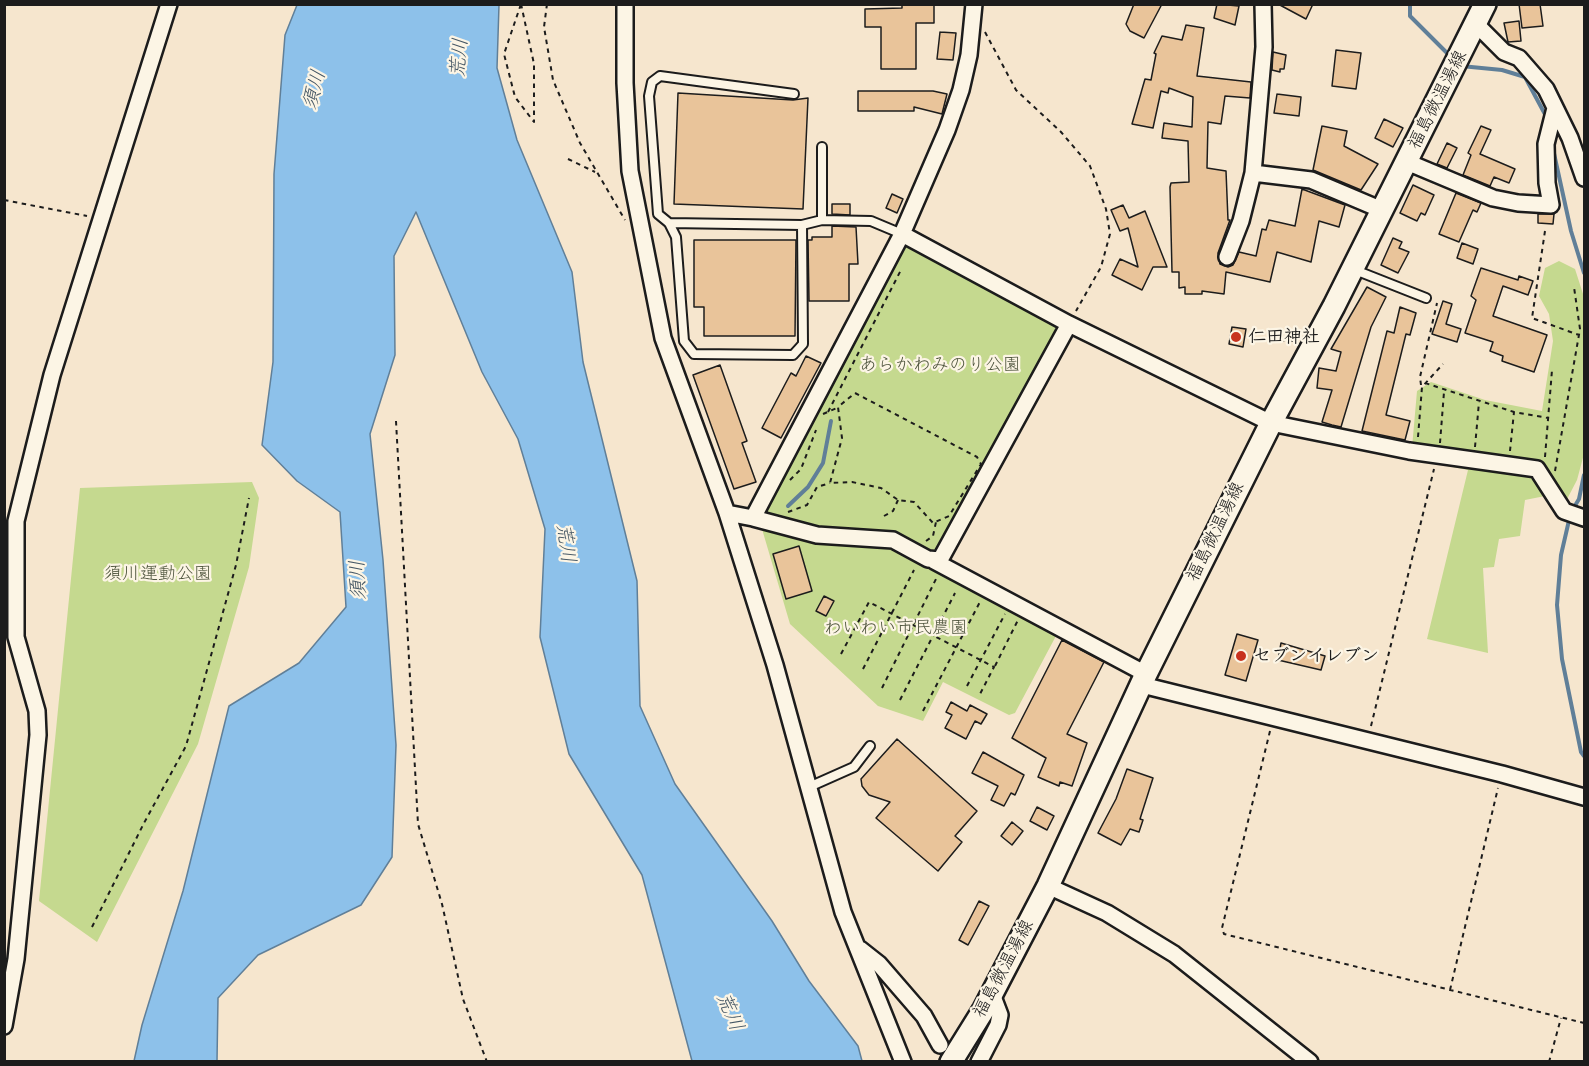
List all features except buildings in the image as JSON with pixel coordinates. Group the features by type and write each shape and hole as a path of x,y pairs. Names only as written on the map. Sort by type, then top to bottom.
{"main road":[{"name":"福島微温湯線","path":"945,1054 992,994 1048,886 1144,680 1271,423 1353,269 1485,4"}],"street":[{"path":"4,1026 10,958 38,735 37,711 10,630 16,521 52,375 169,4"},
{"path":"625,4 625,83 630,171 663,338 727,513 776,665 843,912 903,1062"},
{"path":"1227,257 1241,221 1253,173 1264,47 1263,4"},
{"path":"753,518 902,234 947,130 961,90 969,55 974,6"},
{"path":"1476,24 1504,52 1519,58 1546,89 1581,163 1584,178"},
{"path":"1407,162 1493,198 1518,203 1551,205 1546,144 1555,108"},
{"path":"1253,173 1311,180 1382,210"},
{"path":"902,234 1069,324 1271,423 1417,452 1537,469 1564,511 1584,518"},
{"path":"934,561 940,561 949,547 1069,324"},
{"path":"727,513 817,535 892,540 934,561 1144,680 1274,717 1584,797"},
{"path":"1048,886 1107,913 1174,954 1310,1062"},
{"path":"858,948 879,964 924,1016 945,1054"},
{"path":"979,1062 998,1025 1000,1015 992,994"}],"lane":[{"path":"794,94 660,76 652,82 649,96 658,214 669,224 676,237 684,341 694,354 793,355 803,344 802,225"},
{"path":"822,147 822,220"},
{"path":"669,224 802,225 822,220 871,220 902,234"},
{"path":"1353,269 1426,298"},
{"path":"809,787 854,767 870,746"}],"path":[{"path":"547,4 544,27 552,80 580,143 626,221"},
{"path":"521,5 534,64 534,122 515,97 504,54 521,5"},
{"path":"974,6 994,52 1016,90 1061,132 1090,166 1106,209 1110,234 1101,267 1069,324"},
{"path":"568,159 597,173"},
{"path":"4,200 101,219"},
{"path":"1545,231 1532,318 1579,335"},
{"path":"828,412 903,265"},
{"path":"1548,488 1554,476 1579,335 1574,287"},
{"path":"1417,452 1422,387 1420,377 1437,303"},
{"path":"1253,339 1315,342"},
{"path":"1422,387 1443,364"},
{"path":"1539,474 1544,461 1552,370"},
{"path":"1425,383 1444,392 1514,412 1548,418"},
{"path":"1367,740 1438,455 1444,392"},
{"path":"786,486 801,469 819,420 855,393 977,457 981,464"},
{"path":"1473,460 1479,402"},
{"path":"830,483 842,438 838,407"},
{"path":"1508,465 1514,412"},
{"path":"396,421 418,824 442,903 463,999 487,1062"},
{"path":"786,512 807,505 817,487 830,483 868,483 881,488 898,500 914,502 933,523 949,516 986,454"},
{"path":"93,927 144,823 186,746 236,565 249,498"},
{"path":"884,516 893,511 898,500"},
{"path":"918,553 924,542 933,536 936,522"},
{"path":"863,669 914,570"},
{"path":"882,687 936,579"},
{"path":"900,700 955,593"},
{"path":"923,711 981,600"},
{"path":"842,654 869,602 994,667"},
{"path":"967,686 1005,614"},
{"path":"980,694 1018,620"},
{"path":"1274,717 1222,928 1224,934 1584,1023"},
{"path":"1450,990 1502,774"},
{"path":"1549,1062 1561,1017"}],"green space":[{"name":"あらかわみのり公園","path":"904,238 1064,324 938,557 891,535 820,532 759,517"},
{"path":"1559,261 1575,269 1584,297 1584,454 1577,480 1564,505 1545,496 1525,500 1520,536 1499,539 1494,567 1483,568 1488,653 1427,639 1468,470 1411,459 1417,391 1431,382 1485,400 1542,411 1553,341 1549,314 1539,296 1545,268"},
{"name":"須川運動公園","path":"252,482 259,498 249,567 198,744 97,942 39,901 80,488"},
{"name":"わいわい市民農園","path":"767,527 891,545 1057,634 1015,713 1009,715 943,682 923,721 878,706 790,624 762,529"}],"water":[{"path":"297,5 499,5 497,68 517,140 572,272 583,362 637,581 640,706 675,784 772,921 809,981 858,1046 862,1061 692,1061 642,875 569,754 540,637 545,529 518,439 482,372 416,212 394,256 395,355 370,434 383,560 396,745 392,857 361,905 258,955 218,998 217,1061 134,1061 142,1025 183,891 229,706 299,663 346,607 340,512 297,481 262,445 273,362 274,174 285,35"}],"waterway":[{"path":"1410,4 1410,16 1451,57"},
{"path":"1461,66 1502,70 1525,77 1547,118"},
{"path":"1553,149 1571,231 1584,273"},
{"path":"788,506 808,487 823,463 831,421"},
{"path":"1573,509 1579,499 1584,475"},
{"path":"1570,516 1561,555 1557,605 1562,659 1581,752 1584,756"}],"place":[{"name":"仁田神社","path":"1236,337"},
{"name":"セブンイレブン","path":"1241,656"}],"water label":[{"name":"荒川","path":"460,58"},
{"name":"須川","path":"315,90"},
{"name":"荒川","path":"565,543"},
{"name":"須川","path":"359,580"},
{"name":"荒川","path":"729,1012"}]}
